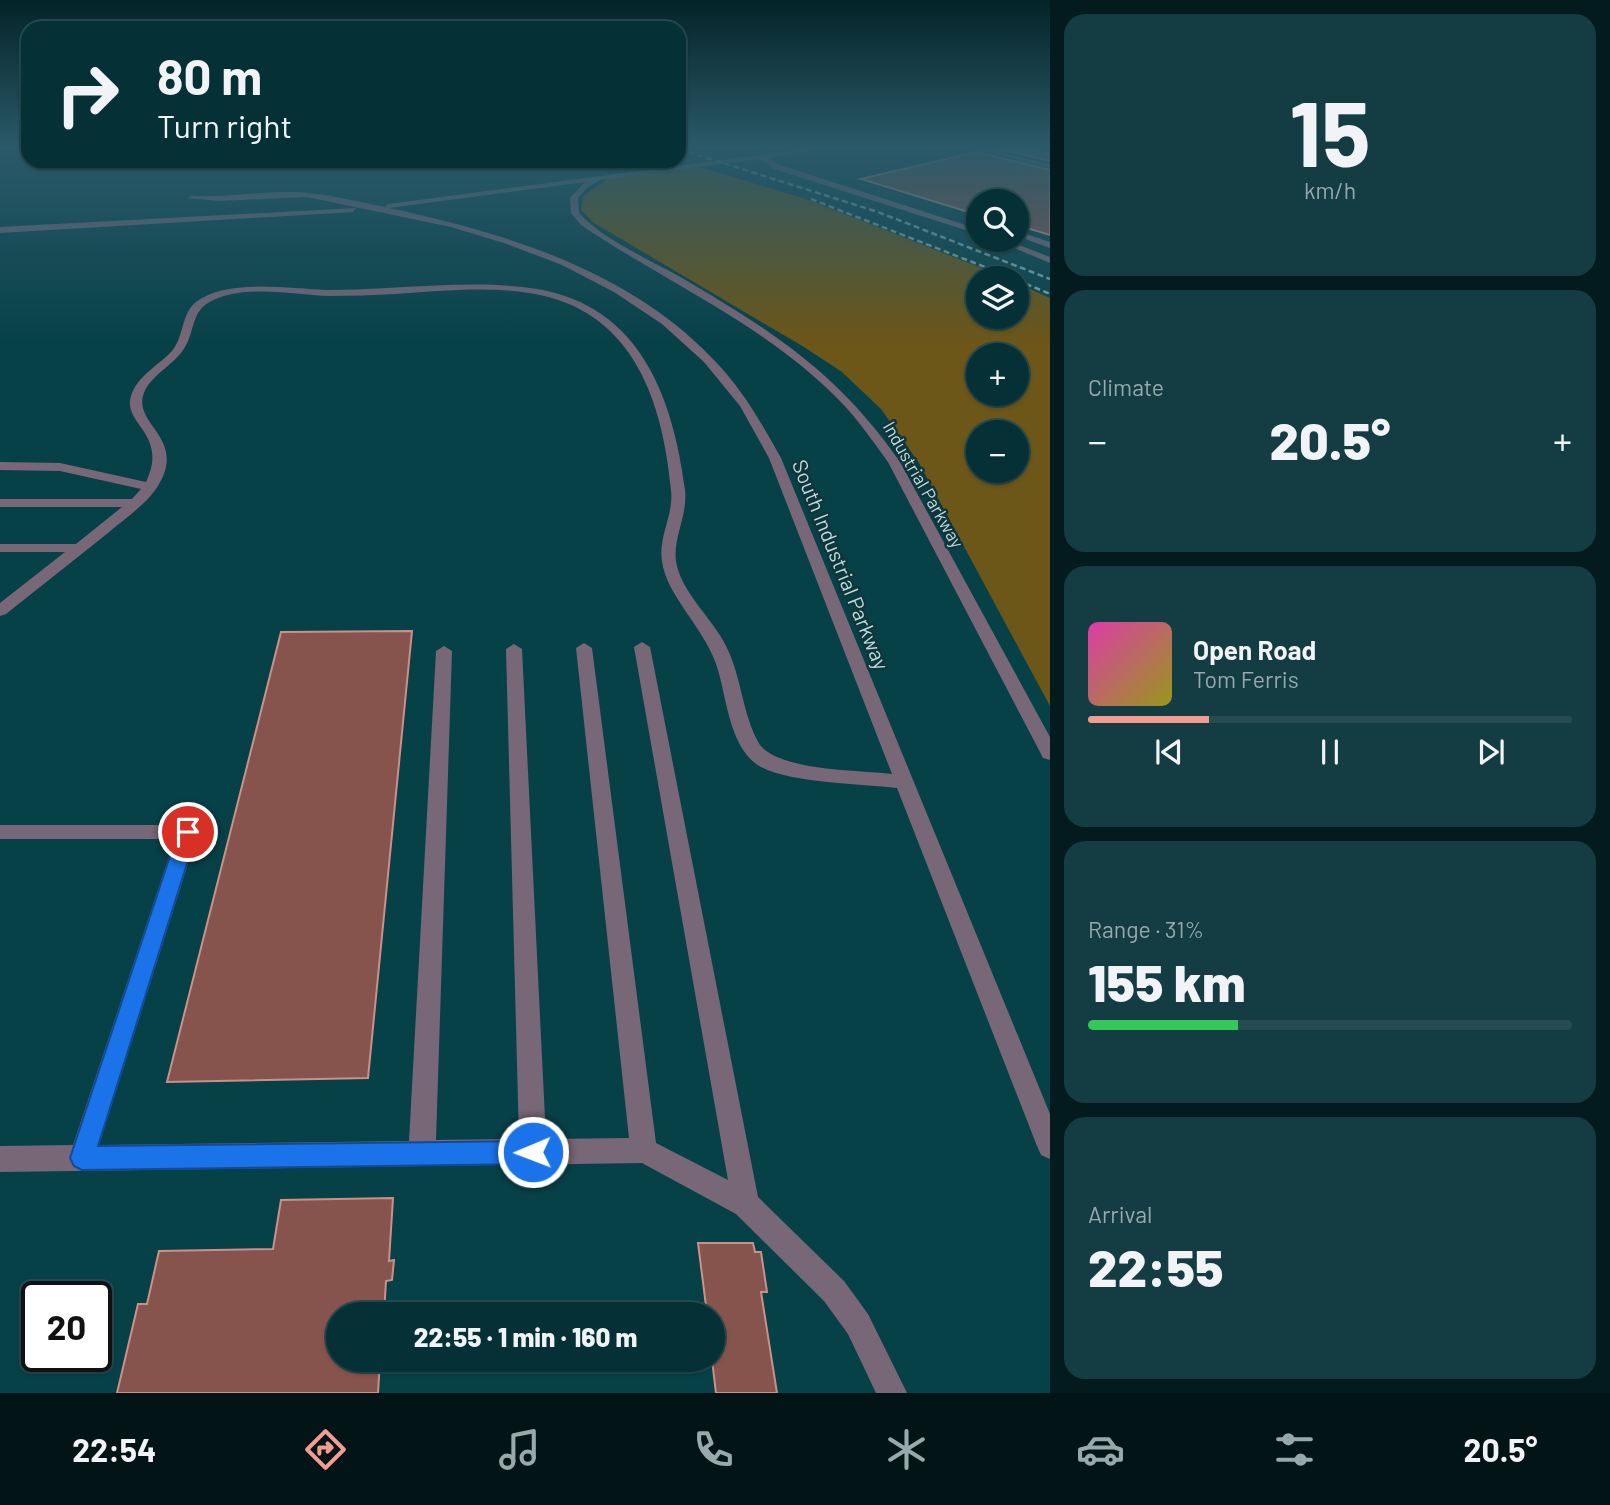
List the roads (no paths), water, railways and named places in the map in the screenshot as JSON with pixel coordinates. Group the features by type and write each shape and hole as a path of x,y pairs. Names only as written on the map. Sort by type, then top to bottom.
{"street":[{"path":"0,230 311,213"},
{"name":"South Industrial Parkway","path":"397,213 469,229 576,268 656,314 712,362 739,395 766,438 1050,1146"},
{"name":"Industrial Parkway","path":"577,213 584,223 790,349 843,395 872,428 894,462 1050,754"},
{"path":"924,213 966,228"},
{"path":"1029,237 1050,245"},
{"path":"1029,252 1050,260"},
{"path":"0,611 135,503 150,487 158,472 161,454 156,438 136,407 137,397 142,388 177,352 185,339 194,310 203,301 226,294 270,291 535,291 561,298 595,314 626,339 640,357 654,384 679,492 679,510 668,549 672,575 679,589 710,628 754,751 769,763 787,769 904,782"},
{"path":"0,466 60,467 150,487"},
{"path":"0,503 135,503"},
{"path":"0,548 79,548"},
{"path":"0,596 19,596"},
{"path":"642,647 746,1204"},
{"path":"584,648 644,1150"},
{"path":"514,649 533,1152"},
{"path":"422,1153 444,651"},
{"path":"0,832 188,832 82,1158"},
{"path":"0,1159 644,1150 746,1204 834,1291 863,1333 892,1393"}],"railway":[{"path":"847,213 982,266"},
{"path":"881,213 1050,279"},
{"path":"1029,285 1050,294"}]}
